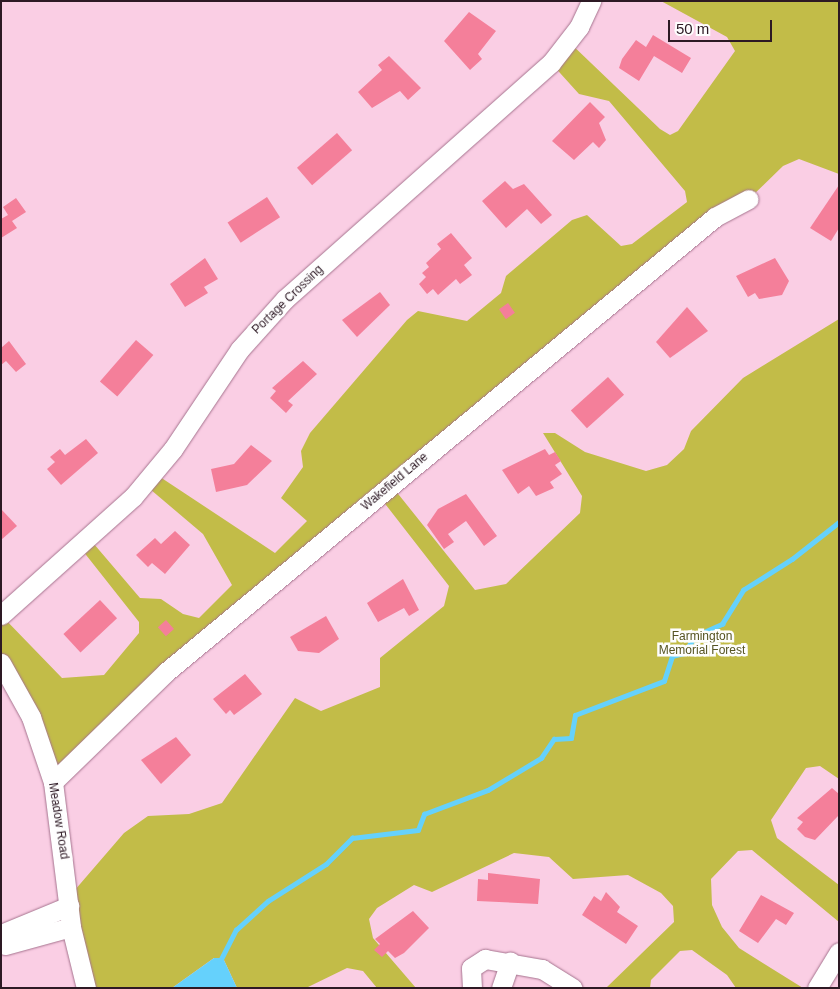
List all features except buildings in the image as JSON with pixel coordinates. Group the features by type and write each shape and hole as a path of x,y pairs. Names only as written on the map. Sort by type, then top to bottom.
{"street":[{"name":"Portage Crossing","path":"1,615 133,496 173,449 240,349 285,299 551,63 578,27 591,1"},
{"name":"Wakefield Lane","path":"53,782 166,672 715,217 749,199"},
{"name":"Meadow Road","path":"1,663 30,717 53,782 71,927 86,988"},
{"path":"1,934 68,906"},
{"path":"1,946 71,927"},
{"path":"817,988 839,952"},
{"path":"472,988 469,974 479,960 510,962 542,969 573,988"},
{"path":"501,988 510,962"}],"green space":[{"name":"Farmington Memorial Forest","path":"661,1 839,1 839,174 799,159 783,166 749,199 391,485 475,590 506,584 580,513 582,496 543,433 555,433 585,452 646,471 667,465 684,449 691,431 743,378 839,319 839,779 820,766 806,768 771,820 777,838 839,885 839,922 752,850 738,851 711,879 712,905 722,927 739,948 803,988 736,988 727,975 692,950 680,951 651,980 650,988 606,988 674,922 673,906 661,893 628,875 573,879 549,857 514,853 432,892 414,885 377,908 369,919 373,938 416,988 377,988 363,971 347,968 306,988 237,988 223,958 214,958 172,988 86,988 68,898 124,833 148,816 189,814 222,803 295,698 321,711 380,687 380,658 444,606 449,586 379,496 53,782 1,663 1,615 62,678 104,675 139,633 139,622 79,546 88,537 140,598 161,599 183,614 199,618 232,585 203,534 144,484 154,473 275,553 307,521 281,498 303,467 301,451 310,433 407,320 418,311 467,321 501,293 506,276 572,220 587,215 621,246 632,244 687,202 685,191 609,101 579,94 551,63 568,41 660,129 670,135 678,131 735,51 727,37"}],"water":[{"path":"214,958 223,958 237,988 172,988"}],"waterway":[{"path":"219,963 236,930 268,901 326,864 352,838 418,830 424,814 488,790 541,758 554,739 571,738 575,715 664,681 672,656 684,653 695,636 722,624 743,590 792,559 839,522"}]}
